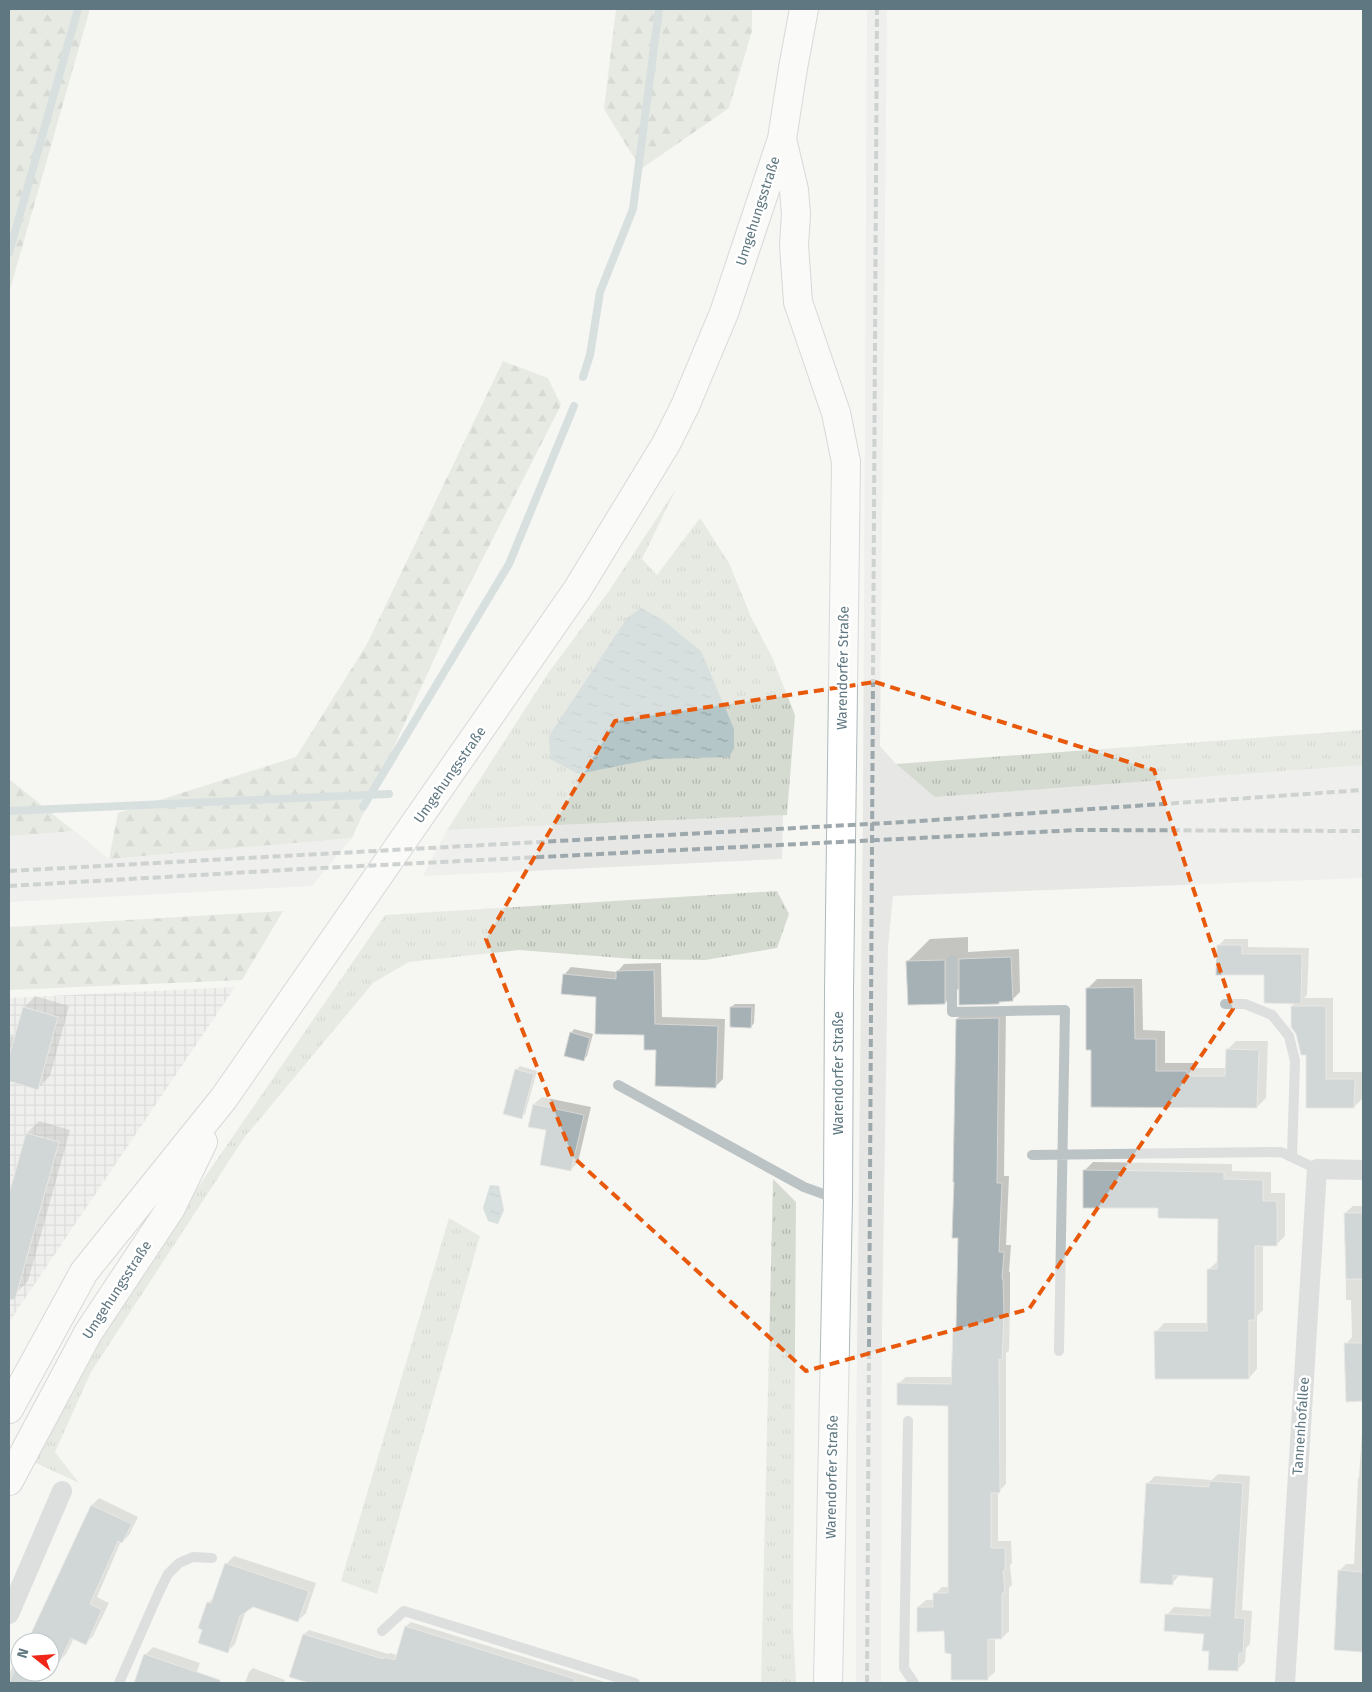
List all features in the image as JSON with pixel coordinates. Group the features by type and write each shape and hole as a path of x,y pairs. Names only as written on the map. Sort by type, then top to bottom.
{"main road":[{"name":"Umgehungsstraße","path":"9,1409 84,1272 224,1098 577,590 666,444 685,406 724,313 782,139 804,9"},
{"name":"Warendorfer Straße","path":"782,139 794,190 796,214 794,245 798,302 836,414 846,462 838,1200 828,1683"},
{"name":"Umgehungsstraße","path":"9,1481 88,1334 170,1208 224,1098"},
{"path":"9,1374 84,1272"}],"street":[{"path":"1317,1169 1363,1170"},
{"name":"Tannenhofallee","path":"1286,1683 1317,1169"},
{"path":"9,1614 62,1491"}],"lane":[{"path":"952,960 952,1012 1065,1010 1059,1351"},
{"path":"1225,1004 1245,1004 1272,1015 1289,1036 1295,1061 1292,1156"},
{"path":"618,1085 804,1187 838,1200"},
{"path":"1032,1155 1281,1152 1317,1169"},
{"path":"908,1421 904,1668 914,1683"},
{"path":"119,1683 168,1574 179,1563 193,1557 212,1558"},
{"path":"382,1631 404,1611 635,1683"}],"highlighted area":[{"path":"875,682 1154,770 1233,1009 1029,1309 806,1371 573,1157 486,939 615,721"}],"shaded area":[{"path":"867,9 887,9 880,746 896,764 933,795 1363,763 1363,878 893,896 888,947 882,1330 881,1683 856,1683 856,1443 863,808"},
{"path":"783,815 782,859 423,876 447,830"},
{"path":"75,831 109,859 352,838 312,886 9,902 9,836"},
{"path":"235,987 9,1322 9,998"}],"green space":[{"path":"9,9 90,9 9,293"},
{"path":"616,9 752,9 752,31 729,108 641,169 604,109"},
{"path":"503,361 548,378 561,405 458,607 352,838 109,859 118,813 296,757 367,644"},
{"path":"676,489 642,559 657,575 700,518 729,563 751,617 772,657 795,715 787,815 447,830 549,672 609,591"},
{"path":"1363,730 1363,765 935,797 896,764"},
{"path":"9,779 74,831 75,831 9,836"},
{"path":"777,891 789,914 777,948 705,960 634,959 519,950 409,962 373,983 244,1138 91,1372 55,1452 79,1483 34,1462 78,1362 385,915"},
{"path":"283,911 242,980 9,990 9,927"},
{"path":"773,1179 796,1202 793,1627 796,1683 761,1683"},
{"path":"449,1218 480,1236 377,1594 341,1581"}],"water":[{"path":"641,608 664,621 701,651 734,729 734,748 729,757 653,759 578,774 550,759 549,736 627,618"},
{"path":"490,1185 499,1186 504,1210 498,1224 488,1221 483,1208"}],"building":[{"path":"1217,945 1242,945 1242,954 1302,954 1301,1004 1264,1003 1264,975 1216,975"},
{"path":"1011,957 1013,1001 999,1002 999,1004 959,1005 959,959"},
{"path":"945,960 945,1004 908,1005 906,961"},
{"path":"654,970 655,1024 718,1026 716,1088 655,1086 656,1050 644,1050 644,1035 595,1034 596,997 561,994 563,974 616,979 616,971"},
{"path":"1134,987 1135,1039 1156,1039 1156,1071 1187,1071 1187,1076 1225,1076 1226,1049 1259,1050 1257,1108 1091,1107 1091,1050 1086,1050 1086,988"},
{"path":"1291,1006 1326,1006 1326,1079 1355,1079 1354,1108 1306,1108 1306,1055 1301,1055 1296,1034 1291,1027"},
{"path":"23,1007 58,1017 38,1090 9,1081 9,1056"},
{"path":"730,1007 752,1007 751,1028 730,1027"},
{"path":"999,1018 997,1183 1002,1183 999,1252 1004,1252 1002,1279 1004,1314 1002,1360 999,1359 1000,1493 991,1493 991,1548 1005,1548 1005,1571 1003,1571 1005,1593 1002,1593 1002,1639 988,1639 988,1680 951,1680 951,1654 945,1653 944,1631 917,1632 917,1607 933,1607 933,1593 948,1593 948,1406 897,1405 897,1383 951,1384 953,1330 956,1330 958,1238 952,1238 956,1019"},
{"path":"570,1032 590,1038 584,1061 564,1056"},
{"path":"515,1069 534,1074 522,1119 503,1114"},
{"path":"533,1104 584,1115 571,1171 540,1165 546,1130 528,1127"},
{"path":"26,1133 59,1142 15,1300 9,1299 9,1194"},
{"path":"1083,1170 1224,1172 1224,1179 1263,1180 1263,1201 1277,1201 1277,1246 1255,1246 1255,1320 1249,1320 1249,1379 1155,1379 1154,1331 1207,1331 1207,1269 1217,1269 1218,1219 1158,1218 1158,1208 1083,1208"},
{"path":"1344,1213 1363,1213 1363,1279 1346,1279"},
{"path":"1344,1343 1363,1343 1363,1401 1346,1402"},
{"path":"1209,1481 1243,1483 1235,1618 1245,1618 1243,1653 1239,1653 1238,1671 1208,1670 1209,1651 1202,1651 1204,1634 1164,1631 1165,1614 1210,1616 1213,1578 1173,1575 1173,1585 1140,1583 1146,1483 1209,1487"},
{"path":"91,1505 132,1524 122,1543 118,1541 90,1604 102,1610 86,1645 71,1638 60,1661 60,1632 32,1632"},
{"path":"225,1563 309,1591 298,1622 253,1607 240,1616 228,1653 198,1643 202,1630 198,1628 207,1602 211,1603"},
{"path":"1338,1570 1363,1572 1363,1652 1334,1650"},
{"path":"405,1626 575,1679 574,1683 309,1683 289,1677 303,1634 383,1659 384,1657 395,1660"},
{"path":"144,1654 220,1680 220,1683 134,1683"},
{"path":"10,1681 37,1682 37,1683 9,1683"}],"waterway":[{"path":"9,253 78,9"},
{"path":"583,377 590,355 600,292 633,209 659,9"},
{"path":"363,807 509,564 574,406"},
{"path":"9,811 389,794"}],"railway":[{"path":"867,1683 877,9"},
{"path":"9,871 905,822 1363,790"},
{"path":"9,886 302,869 1078,830 1363,831"}]}
